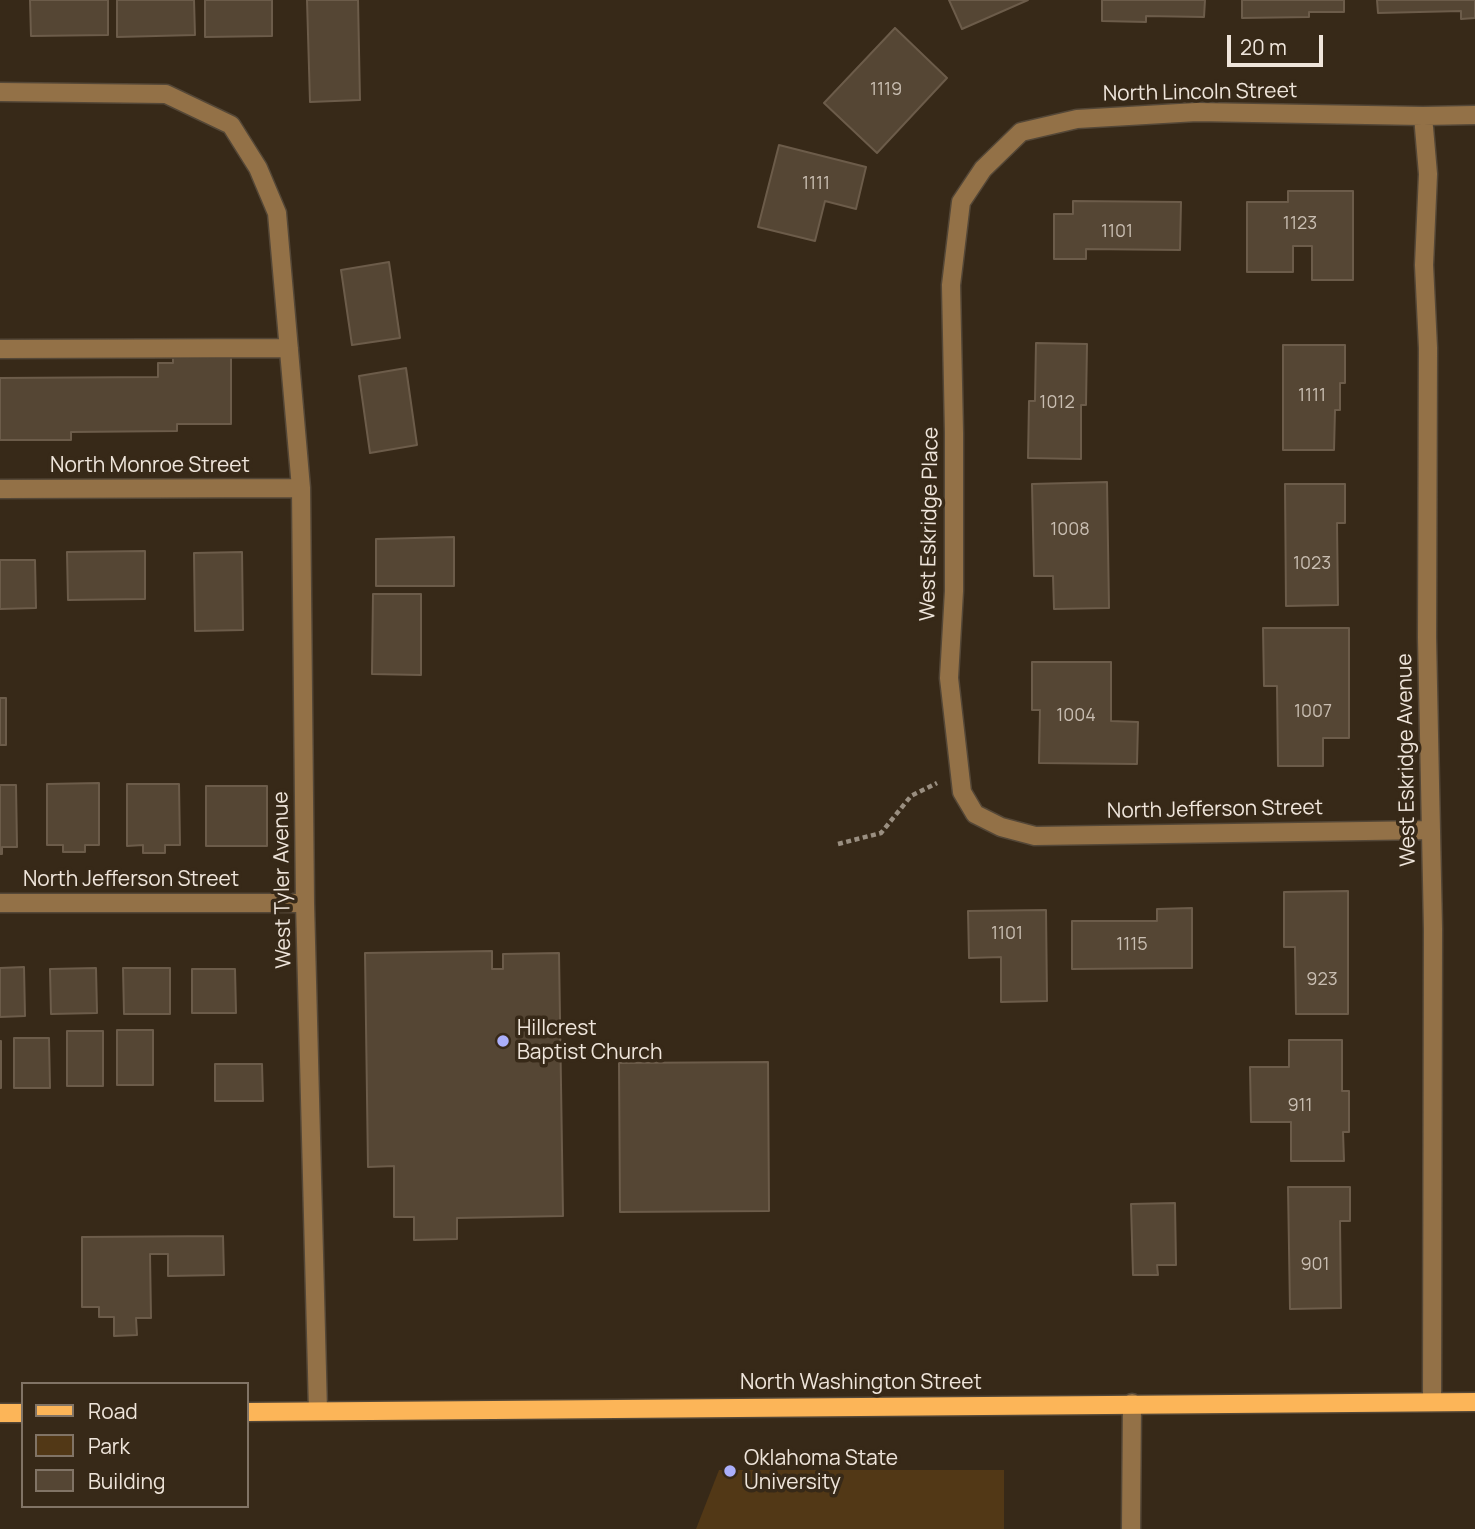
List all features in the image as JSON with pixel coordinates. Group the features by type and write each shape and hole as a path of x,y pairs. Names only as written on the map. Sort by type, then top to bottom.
{"main road":[{"name":"North Washington Street","path":"248,1412 1475,1402"},
{"path":"0,1413 21,1413"}],"street":[{"path":"0,92 166,94 231,125 258,168 277,213 289,348 0,349"},
{"name":"North Lincoln Street","path":"961,202 983,169 1021,132 1077,119 1197,112 1475,115"},
{"name":"West Eskridge Avenue","path":"1423,116 1428,174 1424,265 1428,348 1432,1402"},
{"name":"West Eskridge Place","path":"961,202 951,285 954,578 949,678 962,792 975,814 1000,827"},
{"name":"West Tyler Avenue","path":"289,348 301,488 305,903 318,1411"},
{"name":"North Monroe Street","path":"0,489 301,488"},
{"name":"North Jefferson Street","path":"1000,827 1035,836 1431,830"},
{"name":"North Jefferson Street","path":"0,903 305,903"},
{"path":"1131,1529 1132,1404"}],"path":[{"path":"838,844 881,833 911,796 960,772"}],"green space":[{"path":"719,1470 1004,1470 1004,1529 696,1529"}],"building":[{"path":"30,0 108,0 108,35 31,36"},
{"path":"117,0 194,0 195,35 117,37"},
{"path":"205,0 272,0 272,36 205,37"},
{"path":"307,0 358,0 360,100 310,102"},
{"path":"949,0 1028,0 962,29"},
{"path":"1102,0 1205,0 1204,17 1146,16 1146,22 1102,21"},
{"path":"1242,0 1344,0 1344,12 1309,12 1309,17 1242,18"},
{"path":"1377,0 1475,0 1475,18 1461,19 1461,11 1378,13"},
{"path":"895,28 947,78 877,153 824,103"},
{"path":"779,145 866,167 856,209 825,201 815,241 758,227"},
{"path":"1288,191 1353,191 1353,280 1312,280 1312,246 1293,246 1293,272 1247,272 1247,202 1288,202"},
{"path":"1073,201 1181,202 1180,250 1086,249 1086,259 1054,259 1054,214 1073,214"},
{"path":"389,262 400,338 352,345 341,270"},
{"path":"1036,343 1087,344 1086,405 1081,405 1081,459 1028,458 1029,401 1035,401"},
{"path":"1283,345 1345,345 1345,383 1340,383 1340,410 1335,410 1334,450 1283,450"},
{"path":"231,351 231,424 177,424 177,431 71,432 71,440 0,440 0,378 158,377 158,363 173,363 173,352"},
{"path":"406,368 417,445 370,453 359,376"},
{"path":"1107,482 1109,608 1054,609 1053,576 1034,576 1032,484"},
{"path":"1285,484 1345,484 1345,523 1337,523 1338,605 1286,606"},
{"path":"454,537 454,586 376,586 376,539"},
{"path":"145,551 145,599 68,600 67,552"},
{"path":"242,552 243,630 195,631 194,553"},
{"path":"0,560 35,560 36,608 0,609"},
{"path":"373,594 421,594 421,675 372,674"},
{"path":"1263,628 1349,628 1349,738 1323,738 1323,766 1278,766 1277,686 1264,686"},
{"path":"1032,662 1111,662 1111,721 1138,722 1137,764 1039,763 1040,710 1032,710"},
{"path":"0,698 6,698 6,745 0,745"},
{"path":"99,783 99,845 85,845 85,852 63,852 63,845 47,845 47,784"},
{"path":"127,784 179,784 180,845 165,845 165,853 143,853 143,845 127,846"},
{"path":"0,785 16,785 17,847 2,847 2,854 0,854"},
{"path":"206,786 267,786 267,846 206,846"},
{"path":"1348,891 1348,1014 1296,1014 1295,947 1284,947 1284,892"},
{"path":"1192,908 1192,968 1072,969 1072,921 1157,921 1157,909"},
{"path":"1046,910 1047,1001 1001,1002 1001,957 969,958 968,911"},
{"path":"492,951 492,969 503,969 503,954 559,953 563,1216 457,1218 457,1239 414,1240 414,1217 394,1217 394,1166 368,1167 365,953"},
{"path":"24,967 25,1016 0,1017 0,968"},
{"path":"96,968 97,1013 51,1014 50,969"},
{"path":"123,968 170,968 170,1014 124,1014"},
{"path":"192,969 235,969 236,1013 192,1013"},
{"path":"117,1030 153,1030 153,1085 117,1085"},
{"path":"67,1031 103,1031 103,1086 67,1086"},
{"path":"14,1038 49,1038 50,1088 14,1088"},
{"path":"1289,1040 1342,1040 1342,1091 1349,1091 1349,1132 1343,1132 1344,1161 1291,1161 1291,1122 1251,1122 1250,1067 1289,1067"},
{"path":"1,1041 1,1088 0,1088"},
{"path":"768,1062 769,1211 620,1212 619,1063"},
{"path":"215,1064 262,1064 263,1101 215,1101"},
{"path":"1288,1187 1350,1187 1350,1221 1340,1221 1341,1308 1290,1309"},
{"path":"1175,1203 1176,1265 1157,1265 1158,1275 1133,1275 1131,1204"},
{"path":"223,1236 224,1275 168,1276 168,1254 150,1254 151,1318 136,1318 137,1335 114,1336 114,1317 99,1317 99,1307 82,1307 82,1237"}],"place":[{"name":"Hillcrest Baptist Church","path":"503,1041"},
{"name":"Oklahoma State University","path":"730,1471"}]}
